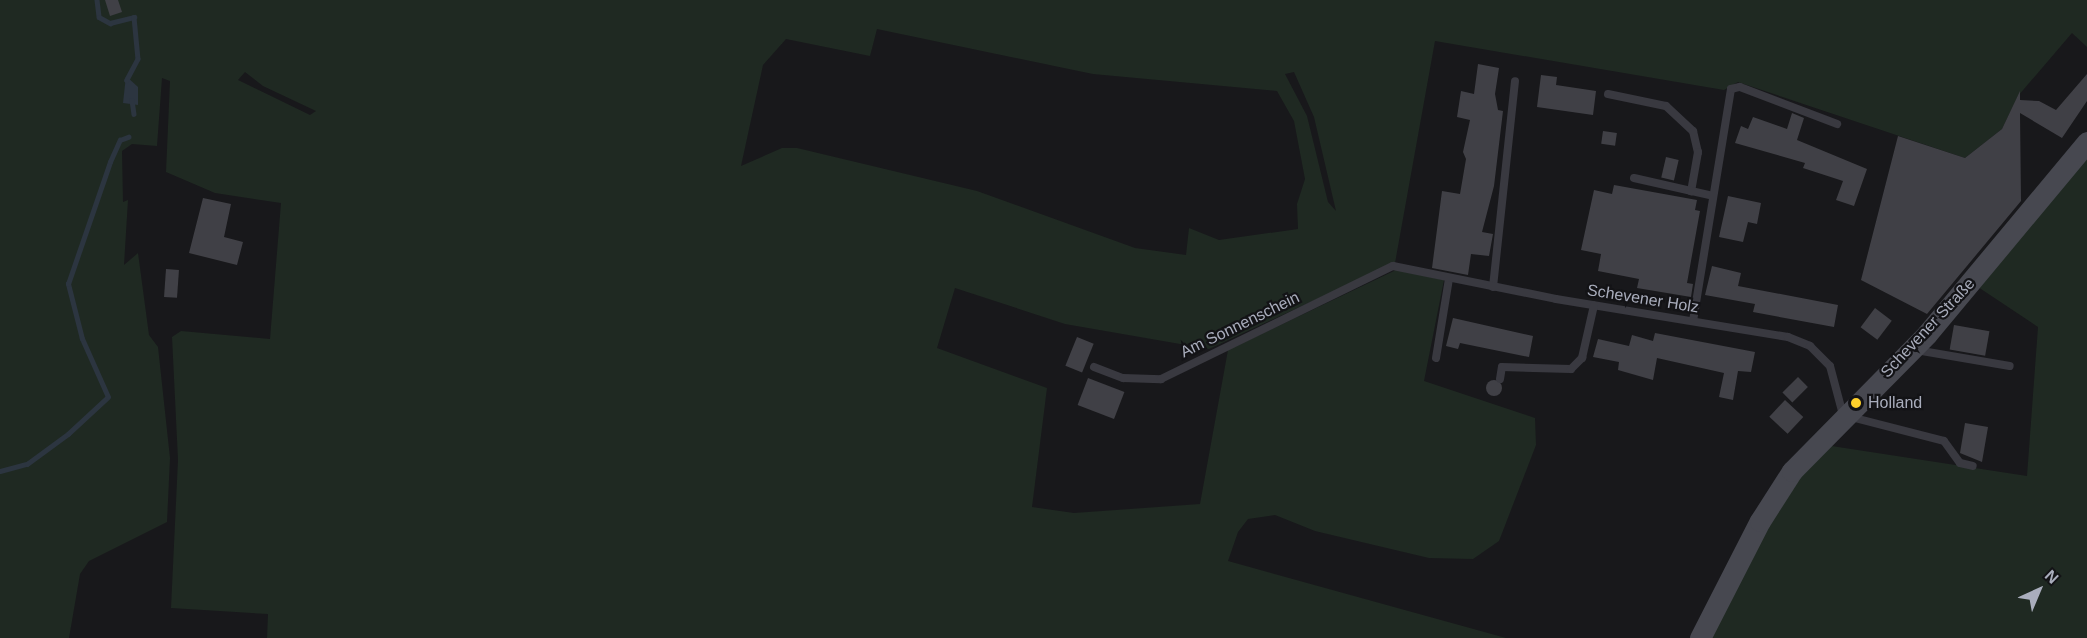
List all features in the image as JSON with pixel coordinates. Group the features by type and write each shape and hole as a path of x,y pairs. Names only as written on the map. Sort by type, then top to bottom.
{"main road":[{"name":"Schevener Straße","path":"1700,638 1760,521 1792,471 1843,415 1911,349 2087,142"}],"lane":[{"path":"1493,287 1514,125 1515,81"},
{"path":"1693,321 1731,89 1740,87 1837,124"},
{"path":"1608,94 1666,106 1694,131 1698,152 1691,191"},
{"path":"1634,178 1713,196"},
{"name":"Schevener Holz","path":"1393,266 1493,287 1788,337 1810,346 1830,366 1843,415"},
{"name":"Am Sonnenschein","path":"1094,367 1123,378 1161,379 1393,266"},
{"path":"1436,358 1449,279"},
{"path":"1500,379 1502,367 1571,369 1584,352 1594,305"},
{"path":"1911,349 2010,366"},
{"path":"1843,415 1944,441 1960,463 1973,466"}],"shaded area":[{"path":"0,0 2087,0 2087,47 2072,33 2018,96 2002,129 1965,158 1738,82 1724,90 1435,41 1395,263 1209,349 1065,324 955,288 937,348 1047,388 1032,507 1074,513 1200,504 1228,350 1396,270 1444,280 1424,381 1535,418 1536,445 1499,541 1473,559 1429,558 1315,531 1275,515 1248,519 1238,532 1228,561 1506,638 267,638 268,614 171,608 178,460 172,337 181,331 270,339 281,203 215,193 166,172 170,81 162,78 157,146 132,144 122,151 123,202 128,200 124,265 138,253 149,335 158,347 170,458 167,522 89,561 80,574 69,638 0,638","holes":["877,29 1093,74 1277,91 1294,121 1305,179 1297,204 1298,229 1219,240 1189,228 1186,255 1135,248 977,191 797,148 782,148 741,166 763,65 786,39 870,56","245,72 263,86 316,111 310,115 238,80","1294,72 1314,117 1336,211 1328,202 1307,116 1285,74"]},
{"path":"2087,149 2087,638 1710,638 1758,540 1796,478 1825,445 2027,476 2038,327 1978,287"}],"water":[{"path":"126,76 138,87 138,105 123,103"}],"building":[{"path":"105,0 118,0 122,12 110,16"},
{"path":"1478,64 1499,68 1495,94 1498,110 1503,111 1494,186 1482,232 1493,234 1489,256 1471,254 1468,275 1432,268 1442,191 1460,194 1466,159 1463,152 1470,120 1457,117 1461,91 1474,94"},
{"path":"2087,74 2087,101 2062,138 2020,113 2021,201 1927,314 1861,280 1898,136 1965,158 2002,129 2020,91 2020,100 2039,101 2056,110"},
{"path":"1541,75 1557,77 1556,85 1596,91 1593,115 1537,107"},
{"path":"1792,113 1804,118 1797,140 1867,169 1854,206 1836,200 1843,181 1803,168 1805,163 1735,143 1741,126 1748,129 1753,117 1787,129"},
{"path":"1603,131 1617,133 1615,146 1601,144"},
{"path":"1666,157 1679,160 1674,180 1661,177"},
{"path":"1614,185 1697,200 1695,210 1700,211 1687,283 1693,284 1691,297 1637,288 1639,279 1598,271 1601,254 1581,250 1594,190 1612,194"},
{"path":"1728,196 1761,203 1757,224 1748,222 1743,242 1719,237"},
{"path":"203,198 231,204 224,237 243,242 237,265 189,253"},
{"path":"1712,266 1741,273 1738,286 1838,305 1834,327 1753,312 1755,304 1705,295"},
{"path":"166,269 179,270 177,298 164,297"},
{"path":"1875,308 1892,321 1877,340 1861,327"},
{"path":"1453,318 1533,336 1529,357 1460,343 1458,349 1446,346"},
{"path":"1954,325 1989,331 1985,356 1950,350"},
{"path":"1655,333 1755,352 1751,372 1738,371 1733,400 1719,397 1724,373 1657,358 1653,380 1618,370 1619,362 1593,357 1598,339 1629,346 1632,335 1653,341"},
{"path":"1077,337 1094,344 1082,372 1065,366"},
{"path":"1798,377 1808,387 1792,402 1782,393"},
{"path":"1088,378 1124,392 1114,419 1078,405"},
{"path":"1494,380 1502,388 1494,396 1486,388"},
{"path":"1785,400 1803,417 1788,434 1769,417"},
{"path":"1965,423 1988,427 1982,462 1960,453"}],"waterway":[{"path":"97,0 99,17 110,23 134,17 138,59 127,80"},
{"path":"132,100 134,114"},
{"path":"0,471 27,464 68,434 108,397 82,339 68,284 110,162 120,140 128,137"}],"place":[{"name":"Holland","path":"1856,403"}]}
